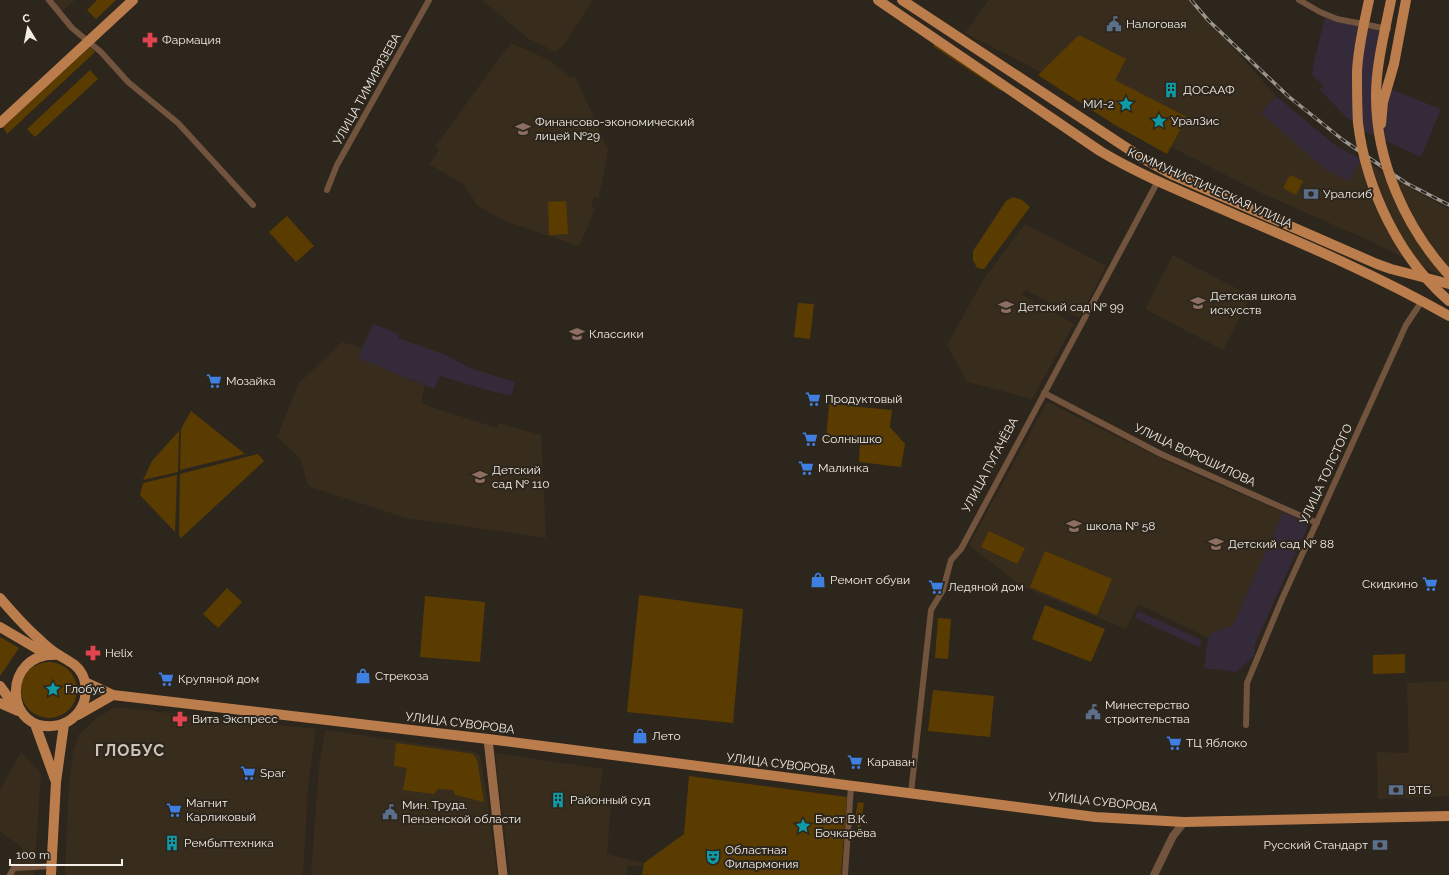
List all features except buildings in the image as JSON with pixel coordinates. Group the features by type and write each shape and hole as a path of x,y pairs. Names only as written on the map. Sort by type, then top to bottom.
{"main road":[{"path":"0,123 133,0"},
{"name":"КОММУНИСТИЧЕСКАЯ УЛИЦА","path":"878,0 1100,151 1128,167 1264,227 1422,301 1449,316"},
{"name":"КОММУНИСТИЧЕСКАЯ УЛИЦА","path":"902,0 1121,146 1165,171 1391,270 1449,293"},
{"path":"1369,0 1359,47 1357,71 1358,123 1371,180 1387,220 1427,278 1449,293"},
{"path":"1391,0 1378,73 1376,96 1380,134 1388,166 1403,210 1423,243 1449,275"},
{"path":"1380,134 1383,102 1394,64 1406,0"},
{"name":"УЛИЦА ПУГАЧЁВА","path":"1158,181 1165,171"},
{"path":"1435,308 1434,299 1436,296 1449,293"},
{"path":"0,598 38,639 59,656 70,661 81,673 85,682 86,693 83,704 75,717"},
{"path":"0,627 46,654 59,656"},
{"path":"20,712 13,696 14,681 20,668 30,659 46,654"},
{"name":"УЛИЦА СУВОРОВА","path":"85,682 113,695 488,739 1095,816 1184,822 1449,816"},
{"path":"0,686 20,712 35,724 50,727 64,724 113,695"},
{"path":"0,703 20,712"},
{"path":"35,724 56,782"},
{"path":"51,870 56,782 64,724"},
{"path":"488,739 503,875"}],"street":[{"path":"49,0 72,28 89,41 128,82 143,92 178,122 253,205"},
{"name":"УЛИЦА ТИМИРЯЗЕВА","path":"327,190 337,165 429,0"},
{"path":"1299,0 1320,12 1337,19 1389,29 1395,0"},
{"name":"УЛИЦА ПУГАЧЁВА","path":"912,793 932,610 942,590 950,560 960,549 1158,181"},
{"name":"УЛИЦА ТОЛСТОГО","path":"1246,725 1248,683 1282,600 1406,325 1422,301"},
{"name":"УЛИЦА ВОРОШИЛОВА","path":"1044,393 1161,454 1317,523"},
{"path":"844,875 851,786"},
{"path":"1154,875 1173,836 1184,822"},
{"path":"10,875 14,868 51,870"}],"shaded area":[{"path":"44,0 75,0 57,15"},
{"path":"96,0 116,0 96,19 87,10"},
{"path":"482,0 593,0 565,43 556,52 529,39"},
{"path":"989,0 1191,0 1276,96 1261,113 1350,181 1361,159 1449,209 1449,279 1370,241 1255,190 1138,130 1066,85 965,33"},
{"path":"1325,18 1383,32 1377,80 1390,89 1441,109 1421,157 1357,128 1354,122 1347,118 1319,89 1324,86 1312,75"},
{"path":"1079,35 1126,59 1115,80 1187,117 1167,154 1115,125 1038,75"},
{"path":"937,37 1005,84 1001,91 933,46"},
{"name":"Финансово-экономический лицей №29","path":"511,43 551,61 569,77 576,78 608,150 599,197 594,197 591,203 595,210 579,246 505,221 478,206 464,185 429,164 439,150 435,146"},
{"path":"90,47 95,52 7,134 3,127"},
{"path":"90,70 98,79 35,137 27,129"},
{"path":"1276,96 1335,145 1361,159 1350,181 1325,169 1261,113"},
{"path":"1290,175 1303,181 1296,195 1283,188"},
{"path":"1013,197 1022,200 1030,207 984,269 977,268 973,260 973,251 1006,201"},
{"path":"566,201 568,234 549,235 548,202"},
{"path":"287,216 314,246 296,262 269,232"},
{"name":"Детский сад № 99","path":"1025,224 1106,266 1079,318 1026,290 1022,295 1074,324 1032,399 967,382 947,345 983,280"},
{"name":"Детская школа искусств","path":"1173,255 1251,296 1223,350 1145,309"},
{"path":"798,303 814,304 810,339 794,337"},
{"path":"373,324 399,334 398,338 446,355 470,368 515,382 512,395 494,392 440,376 434,389 358,358"},
{"path":"342,342 362,348 359,358 425,386 421,402 434,408 497,428 498,423 541,435 546,538 406,518 308,486 300,458 277,437 299,383"},
{"name":"школа № 58","path":"1047,402 1191,473 1283,512 1233,626 1213,632 1208,638 1138,604 1126,629 1021,586 969,545"},
{"path":"829,404 892,410 890,427 905,444 901,467 859,462 860,444 826,440"},
{"path":"191,411 245,454 180,470 181,429"},
{"path":"179,431 178,472 143,480 152,461"},
{"path":"258,454 264,461 181,538 179,535 180,474"},
{"path":"177,475 175,532 140,495 143,483"},
{"path":"1283,512 1309,524 1255,644 1254,656 1237,672 1204,668 1208,638 1213,632 1233,626"},
{"path":"989,531 1025,548 1017,564 981,547"},
{"path":"1045,551 1112,579 1097,615 1030,587"},
{"path":"227,588 242,602 218,628 203,614"},
{"path":"639,595 743,609 733,723 627,712"},
{"path":"425,596 485,602 480,662 420,657"},
{"path":"1045,605 1105,629 1091,662 1032,639"},
{"path":"1138,611 1202,640 1199,647 1135,618"},
{"path":"938,618 951,619 948,659 935,658"},
{"path":"0,637 19,648 0,676"},
{"path":"1405,654 1405,673 1373,674 1373,655"},
{"path":"43,662 55,662 69,670 77,684 75,701 69,710 55,718 43,718 33,713 26,706 21,696 21,684 26,674 33,667"},
{"path":"1449,681 1449,796 1378,799 1377,752 1409,753 1407,683"},
{"path":"933,690 994,696 990,737 928,731"},
{"path":"115,707 316,729 308,786 303,875 65,875 69,785 73,752 79,734 97,718"},
{"path":"325,730 475,752 480,756 488,802 497,875 311,875 319,766"},
{"path":"396,743 473,754 477,760 484,802 455,795 453,790 438,789 434,794 403,790 407,768 394,766"},
{"path":"21,752 41,773 34,875 5,875 23,848 0,832 0,790"},
{"path":"495,753 603,769 598,803 611,805 607,854 643,863 643,866 627,866 627,875 510,875"},
{"path":"689,776 847,797 841,875 642,875 644,863 684,834"},
{"path":"858,802 864,803 860,829 854,822"}],"railway":[{"path":"1191,0 1208,20 1288,96 1343,140 1406,183 1449,205"}],"place":[{"name":"Налоговая","path":"1114,24"},
{"name":"Фармация","path":"150,40"},
{"name":"ДОСААФ","path":"1171,90"},
{"name":"МИ-2","path":"1126,104"},
{"name":"УралЗис","path":"1159,121"},
{"name":"Финансово-экономический лицей №29","path":"523,129"},
{"name":"Уралсиб","path":"1311,194"},
{"name":"Детская школа искусств","path":"1198,303"},
{"name":"Детский сад № 99","path":"1006,307"},
{"name":"Классики","path":"577,334"},
{"name":"Мозайка","path":"214,381"},
{"name":"Продуктовый","path":"813,399"},
{"name":"Солнышко","path":"810,439"},
{"name":"Малинка","path":"806,468"},
{"name":"Детский сад № 110","path":"480,477"},
{"name":"школа № 58","path":"1074,526"},
{"name":"Детский сад № 88","path":"1216,544"},
{"name":"Ремонт обуви","path":"818,580"},
{"name":"Скидкино","path":"1430,584"},
{"name":"Ледяной дом","path":"936,587"},
{"name":"Helix","path":"93,653"},
{"name":"Стрекоза","path":"363,676"},
{"name":"Крупяной дом","path":"166,679"},
{"name":"Глобус","path":"53,689"},
{"name":"Минестерство строительства","path":"1093,712"},
{"name":"Вита Экспресс","path":"180,719"},
{"name":"Лето","path":"640,736"},
{"name":"ТЦ Яблоко","path":"1174,743"},
{"name":"Караван","path":"855,762"},
{"name":"Spar","path":"248,773"},
{"name":"ВТБ","path":"1396,790"},
{"name":"Районный суд","path":"558,800"},
{"name":"Магнит Карликовый","path":"174,810"},
{"name":"Мин. Труда. Пензенской области","path":"390,812"},
{"name":"Бюст В.К. Бочкарёва","path":"803,826"},
{"name":"Рембыттехника","path":"172,843"},
{"name":"Русский Стандарт","path":"1380,845"},
{"name":"Областная Филармония","path":"713,857"}],"district":[{"name":"ГЛОБУС","path":"130,750"}]}
